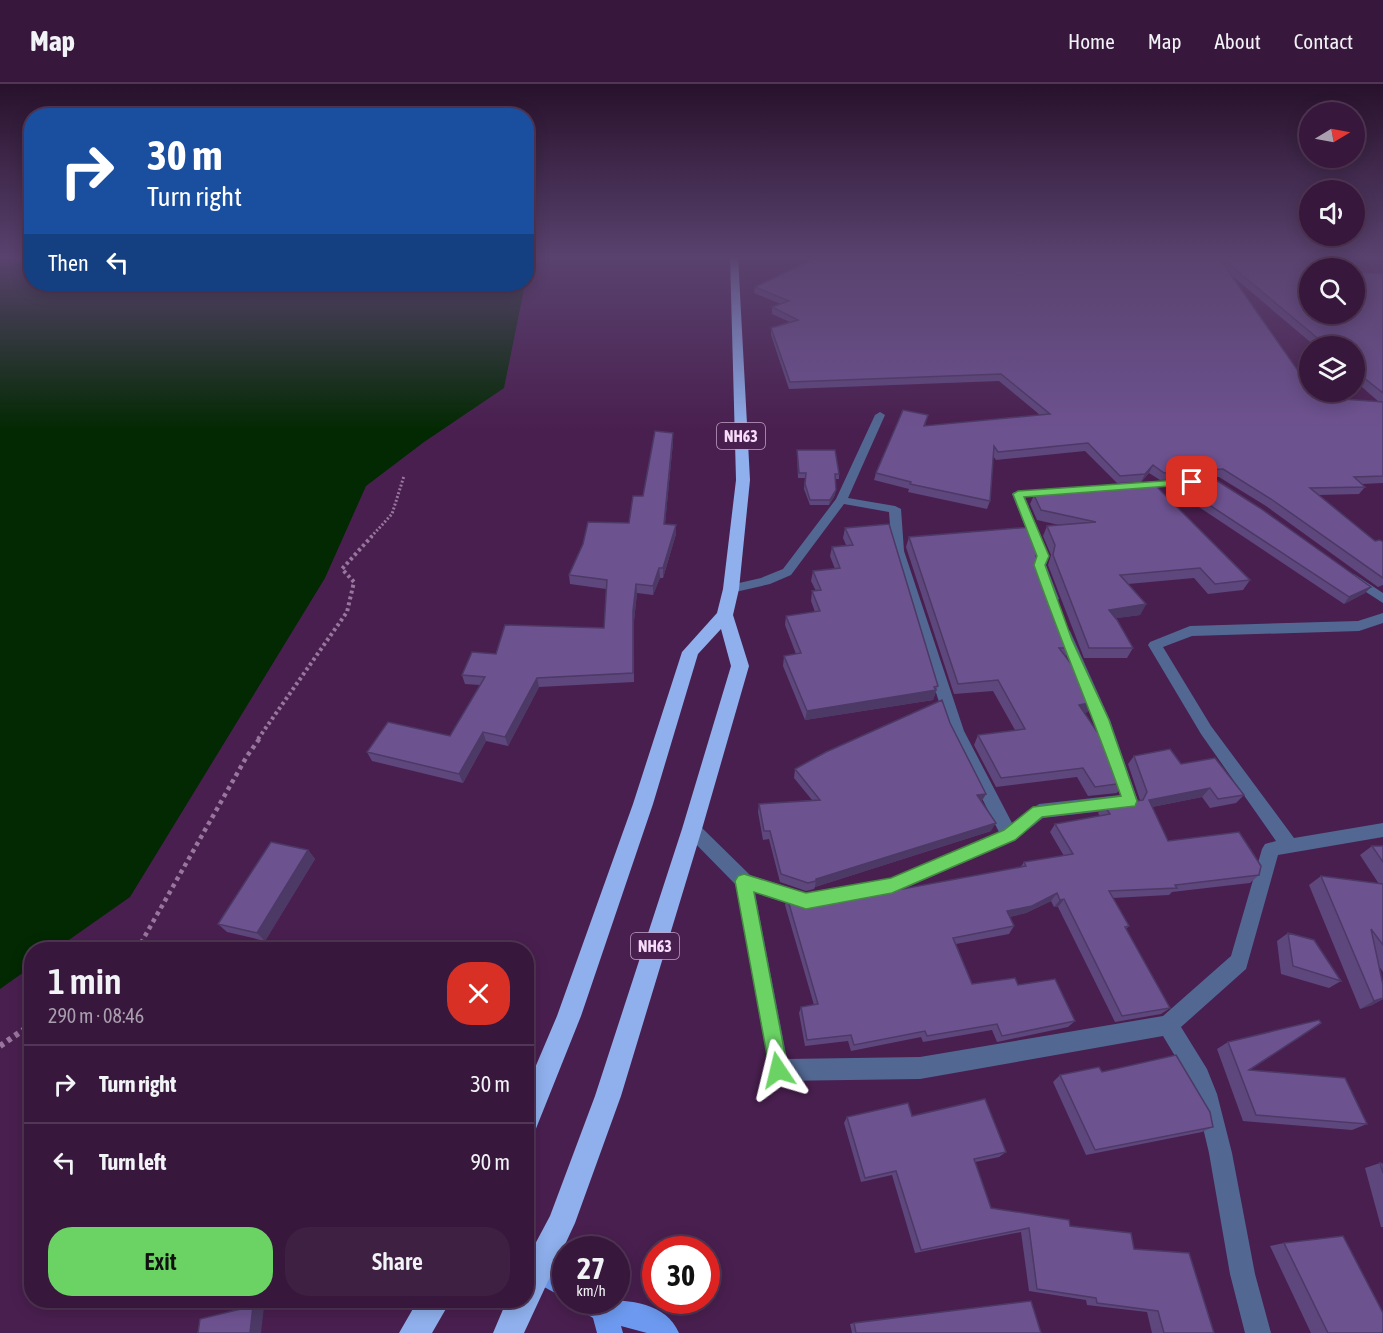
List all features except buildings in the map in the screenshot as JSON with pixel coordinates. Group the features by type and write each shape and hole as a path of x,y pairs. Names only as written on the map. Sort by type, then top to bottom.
{"highway":[{"name":"NH63","path":"534,1269 561,1223 608,1096 692,830 740,666 725,615 731,589 743,480 736,314"},
{"path":"534,1102 589,960 643,804 690,652 725,615"},
{"path":"414,1333 431,1308"},
{"path":"508,1333 519,1308"}],"main road":[{"path":"534,1277 552,1283"},
{"path":"600,1315 652,1320 666,1333"}],"street":[{"path":"731,589 765,581 787,572 841,500 880,415"},
{"path":"692,830 744,881 806,901 892,886 1009,835 1039,811 1130,801 1102,720 1066,640 1040,565 1043,556 1018,494 1215,481"},
{"path":"841,500 895,509 898,551 921,629 941,681 956,731 1009,835"},
{"path":"1346,572 1383,599"},
{"path":"1290,846 1206,730 1155,645 1190,631 1359,626 1383,618"},
{"path":"744,881 778,1070 920,1068 1168,1025 1239,962 1271,849 1383,830"},
{"path":"1168,1025 1206,1092 1226,1179 1250,1307 1258,1333"}],"path":[{"path":"143,942 248,756 347,612 354,582 342,569 392,514 404,476"},
{"path":"0,1046 24,1030"}],"shaded area":[{"path":"0,314 519,314 504,388 424,442 366,486 325,578 130,897 66,942 24,942 24,972 0,989"}],"route":[{"path":"778,1070 744,881 806,901 892,886 992,844 1009,835 1039,811 1130,801 1102,720 1066,640 1040,565 1043,556 1018,494 1192,482"}]}
